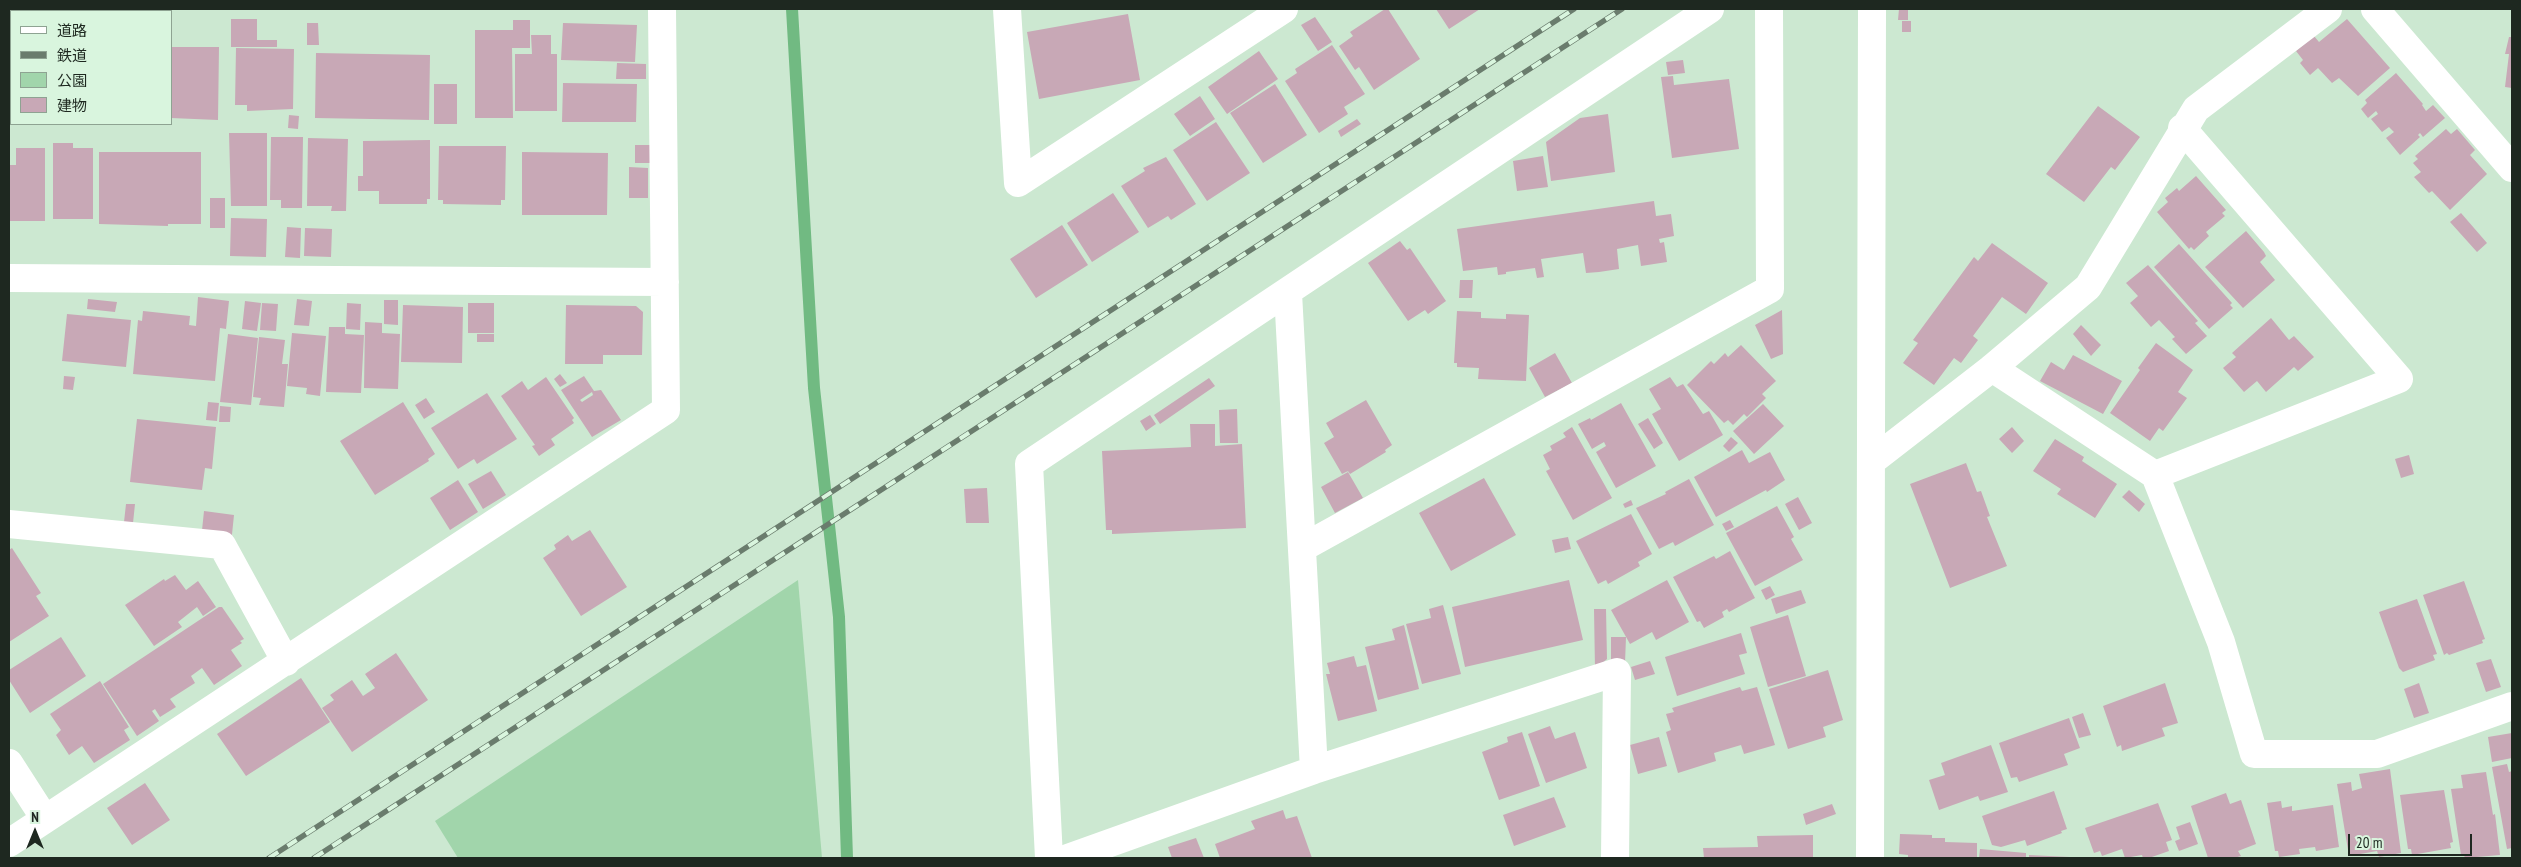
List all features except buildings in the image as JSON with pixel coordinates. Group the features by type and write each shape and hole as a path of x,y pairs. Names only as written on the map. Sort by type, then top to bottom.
{"street":[{"path":"9,843 666,410 662,9"},
{"path":"1007,9 1018,183 1284,9"},
{"path":"1049,858 1029,464 1288,293 1710,9"},
{"path":"1302,548 1770,289 1769,9"},
{"path":"1870,858 1872,9"},
{"path":"1872,461 1992,368 2088,287 2182,128 2196,109 2328,9"},
{"path":"2375,9 2512,168"},
{"path":"2155,475 2399,379 2182,128"},
{"path":"9,278 665,282"},
{"path":"1288,293 1314,770"},
{"path":"1992,368 2155,475 2220,642 2254,754 2377,754 2512,706"},
{"path":"9,524 222,545 286,662"},
{"path":"1068,858 1314,770 1616,672 1615,858"},
{"path":"9,763 45,819"}],"green space":[{"path":"798,580 822,858 458,858 435,821"}],"waterway":[{"path":"792,9 814,388 839,617 847,858"}],"railway":[{"path":"269,858 1574,9"},
{"path":"314,858 1622,9"}]}
